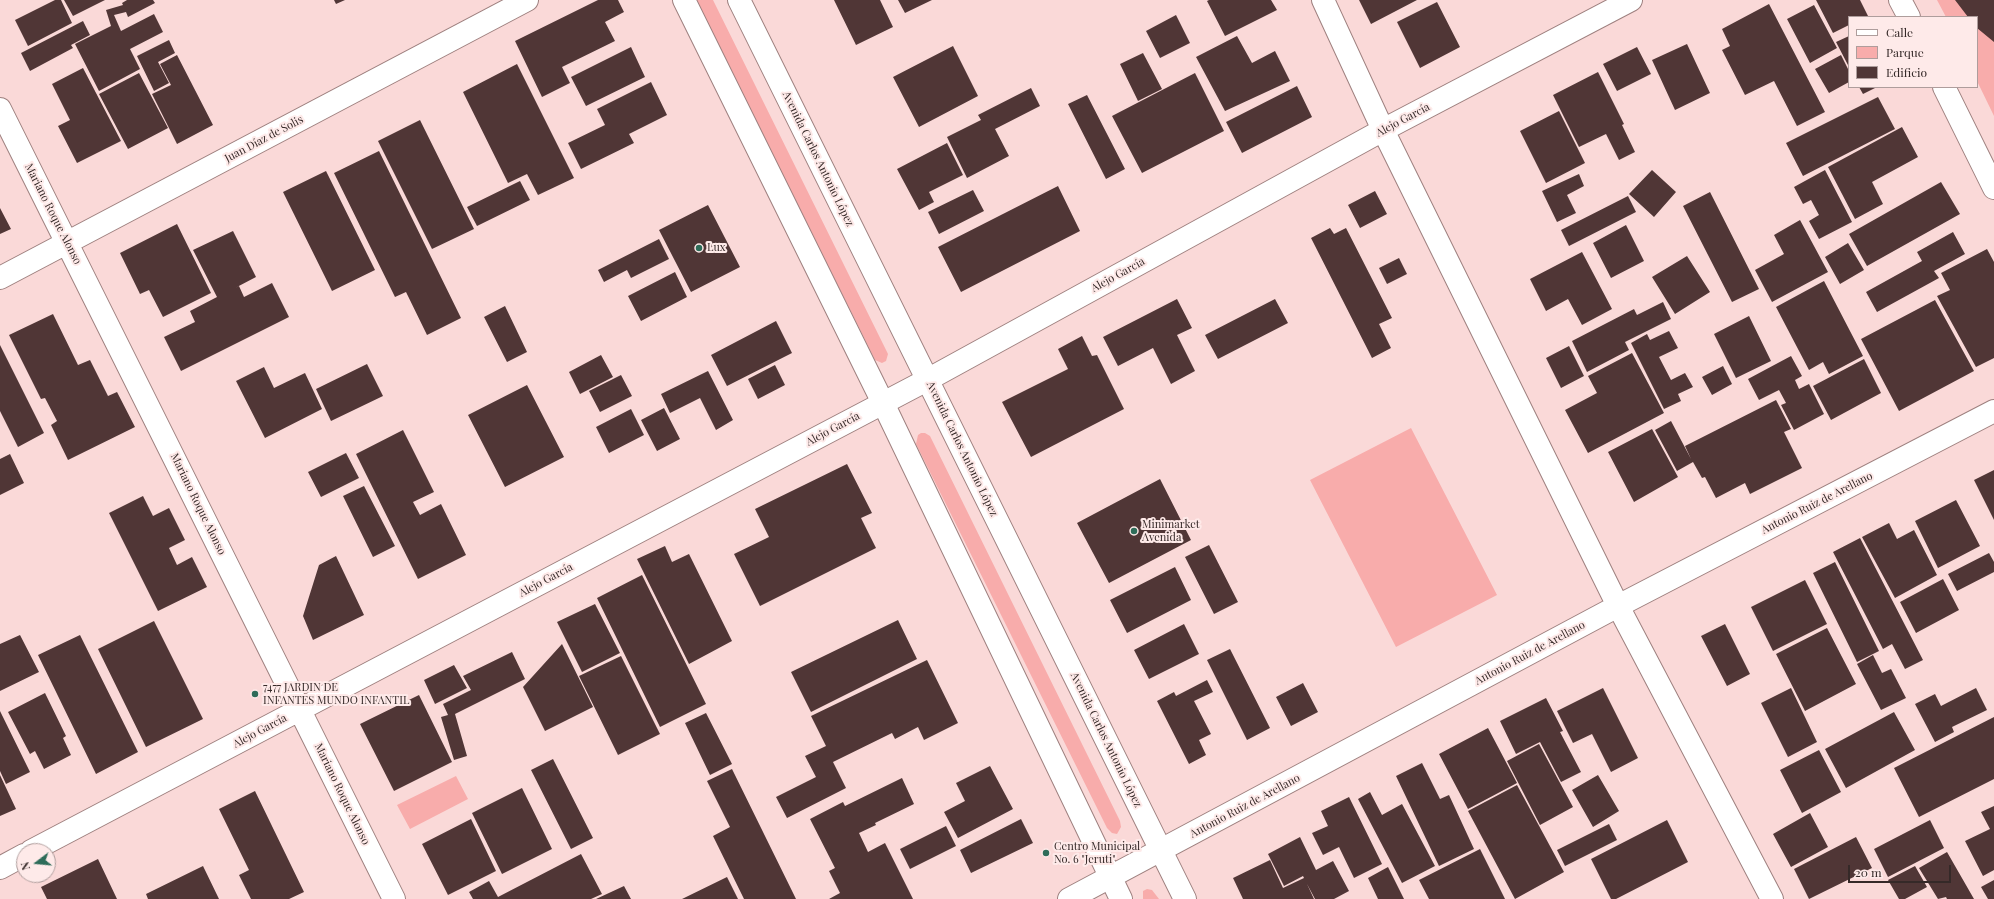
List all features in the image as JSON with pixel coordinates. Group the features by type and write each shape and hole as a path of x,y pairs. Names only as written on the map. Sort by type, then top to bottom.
{"street":[{"name":"Juan Díaz de Solis","path":"0,278 527,0"},
{"path":"684,0 883,403 1121,899"},
{"name":"Avenida Carlos Antonio López","path":"739,0 1185,899"},
{"path":"1323,0 1383,130 1618,606 1772,899"},
{"name":"Alejo García","path":"46,843 927,380 1383,130 1631,0"},
{"path":"1900,0 1908,16"},
{"path":"1944,88 1994,188"},
{"name":"Mariano Roque Alonso","path":"0,109 68,242 394,899"},
{"name":"Antonio Ruiz de Arellano","path":"1069,899 1618,606 1994,411"},
{"path":"0,868 16,859"}],"green space":[{"path":"696,0 713,0 888,354 886,361 882,363 875,360"},
{"path":"1937,0 1994,0 1994,116 1978,83 1978,16 1945,16"},
{"path":"1411,428 1497,595 1396,647 1310,480"},
{"path":"925,433 930,436 1120,821 1121,827 1117,834 1112,833 1107,828 916,444 918,435"},
{"path":"456,776 468,799 410,829 397,805"},
{"path":"1147,889 1152,890 1159,899 1143,899 1143,891"}],"building":[{"path":"55,0 61,0 72,23 28,46 15,20"},
{"path":"64,0 105,0 73,16"},
{"path":"127,0 153,0 155,3 128,17 126,12 114,15 121,31 154,14 163,32 130,49 140,69 99,91 75,44 111,26 106,10 123,5 122,3"},
{"path":"334,0 345,0 336,4"},
{"path":"598,0 618,0 624,12 605,22 615,41 562,67 570,83 542,97 515,41"},
{"path":"834,0 880,0 893,27 856,45"},
{"path":"898,0 932,0 905,13"},
{"path":"1271,0 1277,10 1225,36 1207,1"},
{"path":"1359,0 1417,0 1371,24"},
{"path":"1816,0 1860,0 1868,16 1848,16 1848,26 1833,33"},
{"path":"1955,0 1994,0 1994,42 1978,29 1978,16 1967,16"},
{"path":"1437,2 1460,47 1420,68 1397,22"},
{"path":"1769,4 1825,112 1797,126 1774,81 1745,95 1722,50 1730,46 1722,29"},
{"path":"1814,5 1837,48 1810,63 1787,19"},
{"path":"1176,15 1190,43 1160,58 1146,31"},
{"path":"83,21 90,35 71,45 73,48 30,71 21,53"},
{"path":"1237,36 1252,63 1275,51 1290,81 1225,111 1196,57"},
{"path":"1848,36 1848,65 1836,42"},
{"path":"169,40 175,53 158,62 169,83 154,91 137,56"},
{"path":"1687,44 1710,93 1675,110 1652,60"},
{"path":"953,46 978,96 919,127 893,77"},
{"path":"631,47 645,77 586,106 571,77"},
{"path":"1637,47 1651,74 1617,91 1603,64"},
{"path":"1143,53 1162,89 1138,101 1120,64"},
{"path":"177,55 213,125 177,144 152,94 171,85 160,64"},
{"path":"1841,55 1848,69 1848,83 1829,93 1815,69"},
{"path":"517,64 574,178 538,195 527,174 508,183 463,92"},
{"path":"83,68 121,141 77,163 58,126 70,120 52,84"},
{"path":"1598,72 1624,124 1622,125 1635,152 1619,160 1606,134 1579,147 1553,95"},
{"path":"139,73 168,128 128,149 99,94"},
{"path":"1195,73 1224,131 1142,173 1112,116"},
{"path":"651,82 667,115 629,134 634,143 581,169 568,143 605,125 597,109"},
{"path":"1297,86 1312,117 1242,153 1226,122"},
{"path":"1031,88 1040,106 995,129 1009,156 967,178 947,137 981,120 978,115"},
{"path":"1860,88 1875,88 1863,94"},
{"path":"1087,95 1125,169 1106,179 1068,104"},
{"path":"1878,97 1895,129 1803,176 1786,143"},
{"path":"1559,111 1585,163 1546,183 1520,131"},
{"path":"420,120 474,229 432,249 378,141"},
{"path":"1902,127 1918,157 1872,182 1883,204 1855,219 1828,167"},
{"path":"947,143 963,175 929,192 934,202 919,210 897,169"},
{"path":"379,151 461,318 427,335 406,292 395,297 334,173"},
{"path":"1652,170 1676,192 1654,217 1629,194"},
{"path":"1825,170 1852,222 1819,239 1809,221 1819,215 1811,200 1803,204 1794,187"},
{"path":"326,171 375,270 332,291 283,192"},
{"path":"1579,174 1584,186 1567,195 1576,213 1557,222 1542,191"},
{"path":"520,181 530,200 477,226 467,207"},
{"path":"1941,182 1960,214 1867,266 1849,234"},
{"path":"1058,186 1080,231 961,292 938,247"},
{"path":"973,190 984,211 939,234 928,212"},
{"path":"1375,191 1387,214 1360,228 1348,205"},
{"path":"1710,192 1759,289 1732,302 1683,206"},
{"path":"1628,196 1636,212 1569,246 1561,230"},
{"name":"Lux","path":"708,205 740,267 691,292 659,230"},
{"path":"0,208 11,229 0,234"},
{"path":"1800,220 1828,272 1772,302 1755,270 1784,254 1774,235"},
{"path":"177,224 211,293 163,317 149,290 140,294 120,253"},
{"path":"1626,225 1644,261 1611,278 1593,243"},
{"path":"1330,228 1334,234 1346,228 1392,318 1379,324 1391,348 1372,358 1311,238"},
{"path":"233,231 256,277 235,288 239,286 244,297 272,283 289,317 181,371 164,337 195,322 190,311 217,297 193,250"},
{"path":"1953,232 1965,254 1934,271 1939,278 1877,312 1866,292 1922,261 1917,252"},
{"path":"659,239 669,259 631,278 627,270 604,282 598,270"},
{"path":"1848,243 1864,270 1840,284 1825,257"},
{"path":"1987,249 1994,262 1994,358 1976,367 1937,296 1950,290 1941,273"},
{"path":"1582,252 1612,309 1582,325 1568,299 1546,311 1530,279"},
{"path":"1687,256 1710,292 1675,314 1652,277"},
{"path":"1399,258 1407,274 1387,284 1379,268"},
{"path":"675,272 687,297 641,321 628,296"},
{"path":"1824,281 1863,356 1829,374 1823,362 1809,370 1776,307"},
{"path":"1177,299 1192,328 1177,335 1195,371 1171,384 1153,348 1118,366 1103,337"},
{"path":"1275,299 1288,323 1218,359 1205,335"},
{"path":"1935,300 1974,371 1899,411 1861,339"},
{"path":"1663,302 1671,319 1625,342 1629,350 1587,372 1572,341 1634,309 1637,315"},
{"path":"505,306 527,352 507,362 484,317"},
{"path":"53,314 78,365 90,360 108,396 117,392 135,427 68,460 51,425 57,421 45,398 41,399 9,335"},
{"path":"1749,316 1771,361 1736,378 1714,334"},
{"path":"776,321 792,353 727,386 711,355"},
{"path":"1669,331 1678,348 1659,357 1671,380 1685,373 1693,387 1678,394 1681,401 1664,409 1631,343 1647,334 1650,340"},
{"path":"1082,336 1092,356 1097,355 1124,409 1031,457 1002,402 1068,369 1058,349"},
{"path":"0,345 44,433 18,447 0,411"},
{"path":"1569,346 1584,376 1561,388 1546,358"},
{"path":"1632,353 1664,413 1588,453 1565,410 1597,393 1588,376"},
{"path":"601,355 613,377 580,394 569,372"},
{"path":"1791,356 1802,376 1795,380 1799,389 1809,384 1824,414 1794,430 1781,405 1786,403 1779,390 1759,400 1748,379"},
{"path":"1864,359 1881,393 1831,420 1813,386"},
{"path":"367,364 383,396 331,421 316,389"},
{"path":"775,365 785,385 758,399 748,379"},
{"path":"1723,366 1732,384 1712,395 1702,377"},
{"path":"264,367 274,388 305,373 322,409 265,438 236,381"},
{"path":"708,371 733,420 716,430 700,398 670,413 661,394"},
{"path":"621,375 632,396 600,412 589,391"},
{"path":"527,385 564,457 505,487 468,415"},
{"path":"1776,400 1791,429 1784,432 1802,468 1750,494 1745,483 1716,498 1705,477 1702,478 1693,462 1677,471 1655,430 1671,421 1691,459 1685,446"},
{"path":"664,408 680,439 657,451 641,420"},
{"path":"631,409 644,435 609,453 596,427"},
{"path":"1652,429 1678,477 1634,502 1608,452"},
{"path":"403,430 434,492 413,502 420,515 441,504 466,555 418,579 356,454"},
{"path":"346,453 359,478 321,497 308,472"},
{"path":"10,454 24,483 0,495 0,459"},
{"path":"847,464 872,513 861,518 876,548 760,606 734,554 769,537 755,509"},
{"path":"1994,470 1994,520 1974,480"},
{"name":"Minimarket Avenida","path":"1160,479 1191,540 1109,583 1077,523"},
{"path":"364,486 395,546 373,557 343,496"},
{"path":"143,496 153,516 169,508 185,540 169,548 177,565 192,557 207,587 158,611 109,513"},
{"path":"1956,500 1980,546 1938,568 1915,521"},
{"path":"1889,523 1897,539 1914,530 1937,575 1895,598 1862,537"},
{"path":"1860,538 1923,660 1905,669 1892,644 1883,649 1833,552"},
{"path":"1209,545 1238,602 1214,614 1185,557"},
{"path":"665,546 672,562 689,554 732,641 689,664 637,559"},
{"path":"1989,553 1994,562 1994,572 1957,591 1948,574"},
{"path":"336,556 364,615 313,640 303,616 319,565"},
{"path":"1835,562 1879,651 1857,662 1813,573"},
{"path":"1175,567 1191,600 1127,633 1110,600"},
{"path":"642,575 706,704 660,727 597,598"},
{"path":"1943,579 1959,610 1916,633 1900,602"},
{"path":"1805,580 1827,624 1773,651 1751,607"},
{"path":"595,604 620,653 582,672 557,622"},
{"path":"898,620 917,659 811,712 791,672"},
{"path":"154,621 203,719 146,747 98,649"},
{"path":"1184,624 1199,654 1149,679 1134,650"},
{"path":"1725,624 1750,674 1727,686 1701,636"},
{"path":"1827,628 1856,684 1805,711 1776,654"},
{"path":"20,635 39,672 0,691 0,644"},
{"path":"80,635 138,752 96,774 38,655"},
{"path":"562,644 593,707 545,731 523,687"},
{"path":"1230,649 1270,728 1247,740 1207,660"},
{"path":"512,652 525,679 455,714 467,756 454,760 441,717 448,715 443,704 471,690 463,676"},
{"path":"1873,655 1882,673 1891,669 1906,698 1881,710 1857,664"},
{"path":"621,656 660,734 618,755 579,676"},
{"path":"927,660 958,723 924,740 918,727 895,739 892,733 833,762 846,788 787,818 776,797 816,777 805,756 826,746 811,716"},
{"path":"454,665 467,688 435,704 424,680"},
{"path":"1207,680 1213,692 1194,701 1211,734 1199,740 1206,755 1189,764 1157,701 1174,692 1176,696"},
{"path":"1303,683 1318,712 1291,726 1276,697"},
{"path":"1603,688 1638,758 1611,772 1592,734 1573,743 1557,711"},
{"path":"1791,688 1817,742 1788,757 1761,703"},
{"path":"1976,688 1987,710 1952,727 1954,732 1935,742 1915,704 1935,694 1941,706"},
{"path":"45,693 66,736 63,738 71,755 44,769 35,751 30,754 8,712"},
{"path":"419,695 452,762 394,791 360,724"},
{"path":"1546,698 1563,731 1560,732 1581,772 1561,782 1540,742 1516,754 1500,721"},
{"path":"0,711 30,772 6,784 0,771"},
{"path":"1894,712 1915,750 1846,788 1825,749"},
{"path":"706,713 732,764 710,775 685,723"},
{"path":"1994,717 1994,779 1919,817 1894,768"},
{"path":"1488,728 1517,783 1468,809 1439,754"},
{"path":"1539,744 1573,807 1540,825 1507,761"},
{"path":"1819,750 1841,792 1802,813 1780,770"},
{"path":"553,759 593,838 571,849 531,770"},
{"path":"1422,763 1440,799 1449,795 1474,849 1439,866 1396,776"},
{"path":"990,766 1013,809 958,838 944,812 965,801 956,783"},
{"path":"732,769 796,899 744,899 713,836 730,827 707,781"},
{"path":"0,775 16,809 0,816"},
{"path":"1598,775 1619,811 1593,827 1572,790"},
{"path":"902,778 914,804 875,823 876,825 859,833 868,852 885,843 913,899 829,899 840,893 829,871 835,868 810,819 843,802 845,806"},
{"path":"1517,785 1564,872 1515,899 1468,811"},
{"path":"522,788 552,849 502,874 472,813"},
{"path":"255,791 304,892 289,899 251,899 239,875 249,870 219,809"},
{"path":"1370,792 1382,815 1402,804 1435,866 1402,883 1358,799"},
{"path":"1349,797 1382,864 1354,878 1339,847 1323,855 1312,833 1328,826 1321,811"},
{"path":"1994,806 1994,870 1983,876 1965,841 1990,829 1981,812"},
{"path":"1810,813 1828,847 1791,867 1773,834"},
{"path":"471,819 496,871 448,895 422,844"},
{"path":"1021,819 1033,843 971,873 960,850"},
{"path":"1667,820 1688,862 1616,899 1611,899 1591,859"},
{"path":"1930,820 1944,848 1888,877 1874,849"},
{"path":"1609,824 1617,840 1565,866 1557,850"},
{"path":"946,826 956,846 910,869 900,849"},
{"path":"1300,837 1316,870 1333,861 1349,891 1334,899 1315,899 1307,884 1314,899 1243,899 1233,878 1270,860 1283,888 1304,878 1303,876 1284,886 1268,854"},
{"path":"1856,837 1872,868 1809,899 1794,869"},
{"path":"1480,849 1505,899 1429,899 1419,880"},
{"path":"1947,852 1974,899 1947,899 1946,897 1938,899 1919,868"},
{"path":"581,854 602,894 591,899 473,899 469,892 489,881 498,897"},
{"path":"98,859 117,899 47,899 41,887 49,883 56,883 56,880"},
{"path":"203,866 219,899 148,899 146,894"},
{"path":"1915,866 1927,887 1905,899 1899,899 1888,880"},
{"path":"1388,867 1404,899 1378,899 1368,878"},
{"path":"727,877 738,899 682,899"},
{"path":"1994,880 1994,899 1988,899 1981,887"},
{"path":"624,886 631,899 596,899"}],"place":[{"name":"Lux","path":"699,248"},
{"name":"Minimarket Avenida","path":"1134,531"},
{"name":"7477 JARDIN DE INFANTES MUNDO INFANTIL","path":"255,694"},
{"name":"Centro Municipal No. 6 \"Jeruti\"","path":"1046,853"}]}
